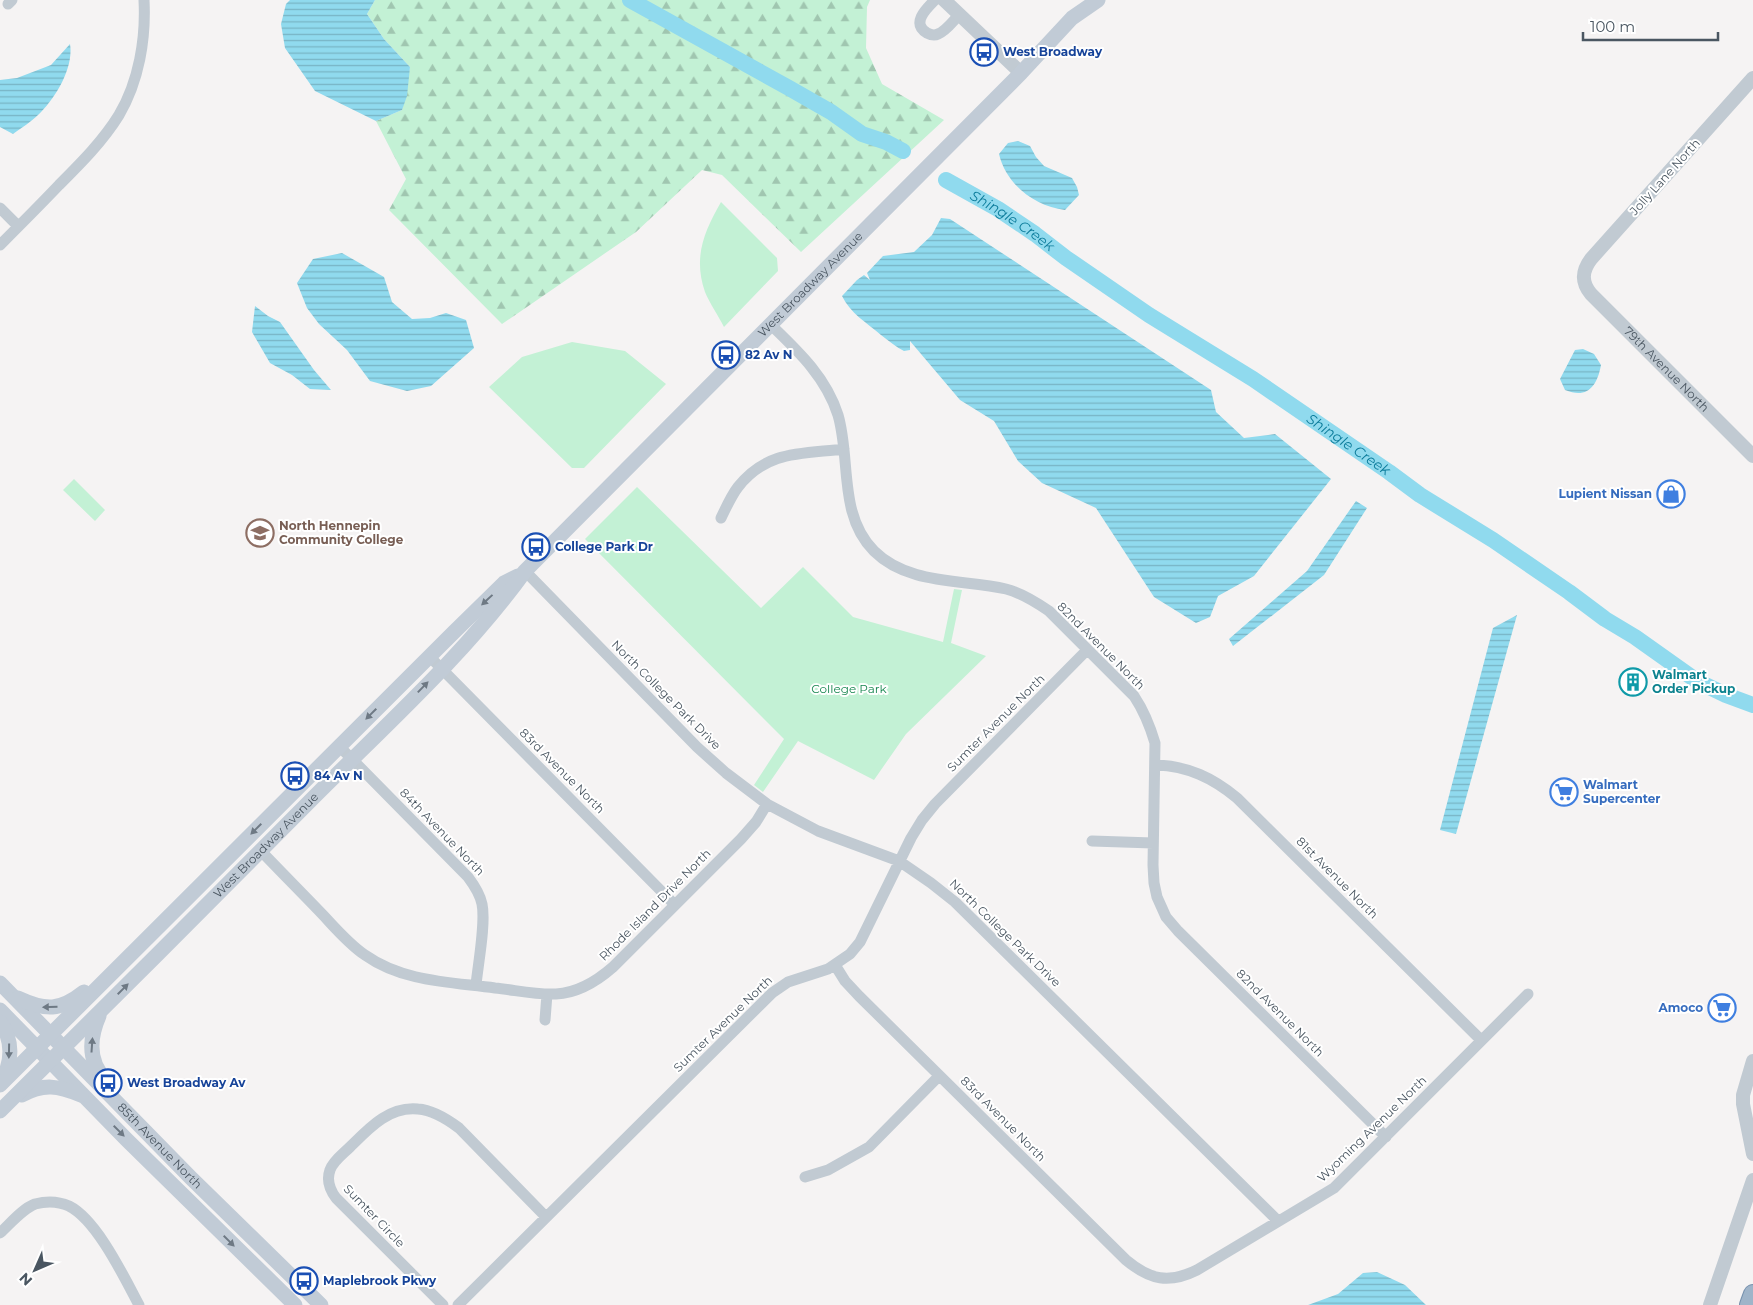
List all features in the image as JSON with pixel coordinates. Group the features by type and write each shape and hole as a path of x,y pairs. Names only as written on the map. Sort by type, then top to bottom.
{"highway":[{"path":"1749,1305 1753,1294"}],"main road":[{"name":"West Broadway Avenue","path":"1072,18 1080,0"},
{"name":"West Broadway Avenue","path":"3,1108 442,669 494,613 525,571 1021,73 1072,18 1098,0"},
{"name":"West Broadway Avenue","path":"0,1085 504,583 525,571"},
{"path":"12,995 37,1006 64,1005 74,1000 133,952"},
{"name":"85th Avenue North","path":"0,983 191,1178 306,1290 317,1304"},
{"name":"85th Avenue North","path":"0,1010 293,1304"},
{"path":"101,1011 95,1026 92,1044 92,1056 97,1070 184,1159 191,1178"},
{"path":"0,1022 6,1030 10,1048 8,1068 0,1081"},
{"path":"3,1108 33,1089 44,1087 55,1087 84,1096"}],"street":[{"path":"0,245 89,154 120,113 139,66 143,40 144,0"},
{"path":"935,0 920,18 920,24 924,30 934,35 941,33 954,6 1021,73"},
{"name":"Jolly Lane North","path":"1583,279 1584,272 1591,259 1753,78"},
{"path":"0,208 18,226"},
{"name":"79th Avenue North","path":"1583,279 1585,287 1590,294 1753,456"},
{"name":"82nd Avenue North","path":"771,325 817,373 828,392 837,414 854,517 861,535 873,550 886,562 921,576 1006,589 1022,594 1037,602 1134,696 1143,710 1155,743 1154,883 1157,897 1166,917 1386,1136"},
{"path":"721,518 736,488 760,465 786,456 844,449"},
{"name":"North College Park Drive","path":"525,571 697,747 726,773 767,804 818,831 899,861 932,883 955,902 1278,1221"},
{"name":"Sumter Avenue North","path":"458,1305 772,992 788,982 835,966 850,954 860,942 899,861 922,820 935,804 1088,650"},
{"name":"83rd Avenue North","path":"430,656 675,905"},
{"name":"84th Avenue North","path":"339,746 468,877 477,890 482,905 483,920 476,985"},
{"name":"81st Avenue North","path":"1156,765 1171,765 1199,774 1223,787 1237,798 1481,1040"},
{"name":"Rhode Island Drive North","path":"261,851 345,938 364,955 384,966 404,975 557,994 572,991 601,978 613,968 741,840 756,822 767,804"},
{"path":"1092,841 1153,843"},
{"name":"83rd Avenue North","path":"835,966 845,981 859,996 1126,1260 1149,1276 1162,1279"},
{"path":"544,1020 547,994"},
{"name":"Wyoming Avenue North","path":"1162,1279 1187,1275 1334,1188 1528,994"},
{"path":"1753,1061 1751,1078 1743,1095 1743,1104 1753,1154"},
{"path":"805,1177 828,1170 869,1147 940,1076"},
{"name":"Sumter Circle","path":"443,1305 330,1190 328,1181 329,1171 334,1163 372,1125 386,1115 417,1108 446,1118 459,1128 546,1217"},
{"path":"1710,1305 1753,1180"},
{"path":"0,1234 23,1212 34,1205 58,1202 70,1206 85,1220 109,1250 139,1305"},
{"path":"293,1304 306,1290"}],"green space":[{"path":"375,0 870,0 867,7 866,48 882,84 944,120 801,252 722,175 702,170 636,232 502,324 389,210 406,179 376,121 402,110 410,67 384,39 367,14"},
{"path":"721,202 777,258 778,271 724,327 705,292 700,267 700,256 705,234"},
{"path":"572,342 625,351 666,384 584,468 572,468 489,387 522,357"},
{"path":"74,479 105,510 95,521 63,490"},
{"name":"College Park","path":"637,487 761,608 803,567 853,617 943,642 954,589 962,590 951,643 986,656 906,734 874,780 798,741 763,792 754,785 784,739 585,539"}],"water":[{"path":"290,0 375,0 367,14 384,39 410,67 407,96 402,110 376,121 315,91 285,48 281,24 286,4"},
{"path":"70,44 69,63 66,73 51,101 32,120 13,134 0,127 0,80 17,78 51,65"},
{"path":"1018,141 1030,146 1044,166 1072,178 1079,195 1065,210 1043,204 1032,198 1023,192 1008,175 999,154 1008,143"},
{"path":"941,218 950,219 1211,390 1216,412 1244,438 1275,434 1331,479 1254,576 1218,596 1210,617 1196,623 1154,597 1096,508 1042,483 1018,461 994,421 960,400 910,341 910,350 904,351 892,344 859,317 845,302 842,296 864,275 870,280 867,273 883,256 914,252 932,235"},
{"path":"342,253 384,277 392,302 412,319 430,318 446,313 466,320 474,348 431,386 407,391 370,381 347,350 319,324 307,308 297,283 313,259"},
{"path":"255,306 280,322 314,370 331,390 310,389 292,375 270,363 252,332"},
{"path":"1583,349 1594,354 1601,365 1597,379 1594,385 1585,392 1579,393 1565,390 1560,379 1575,350"},
{"path":"1356,501 1367,508 1324,575 1233,646 1229,639 1307,571"},
{"path":"1517,615 1456,834 1440,830 1493,628"},
{"path":"1377,1272 1405,1285 1426,1305 1308,1305 1338,1294 1363,1273"}],"waterway":[{"name":"Shingle Creek","path":"630,0 831,112 862,134 886,142 903,151"},
{"name":"Shingle Creek","path":"946,180 998,209 1149,315 1253,379 1420,495 1493,540 1697,681 1753,705"}],"place":[{"name":"West Broadway","path":"984,52"},
{"name":"82 Av N","path":"726,355"},
{"name":"Lupient Nissan","path":"1671,494"},
{"name":"North Hennepin Community College","path":"260,533"},
{"name":"College Park Dr","path":"536,547"},
{"name":"Walmart Order Pickup","path":"1633,682"},
{"name":"84 Av N","path":"295,776"},
{"name":"Walmart Supercenter","path":"1564,792"},
{"name":"Amoco","path":"1722,1008"},
{"name":"West Broadway Av","path":"108,1083"},
{"name":"Maplebrook Pkwy","path":"304,1281"}]}
